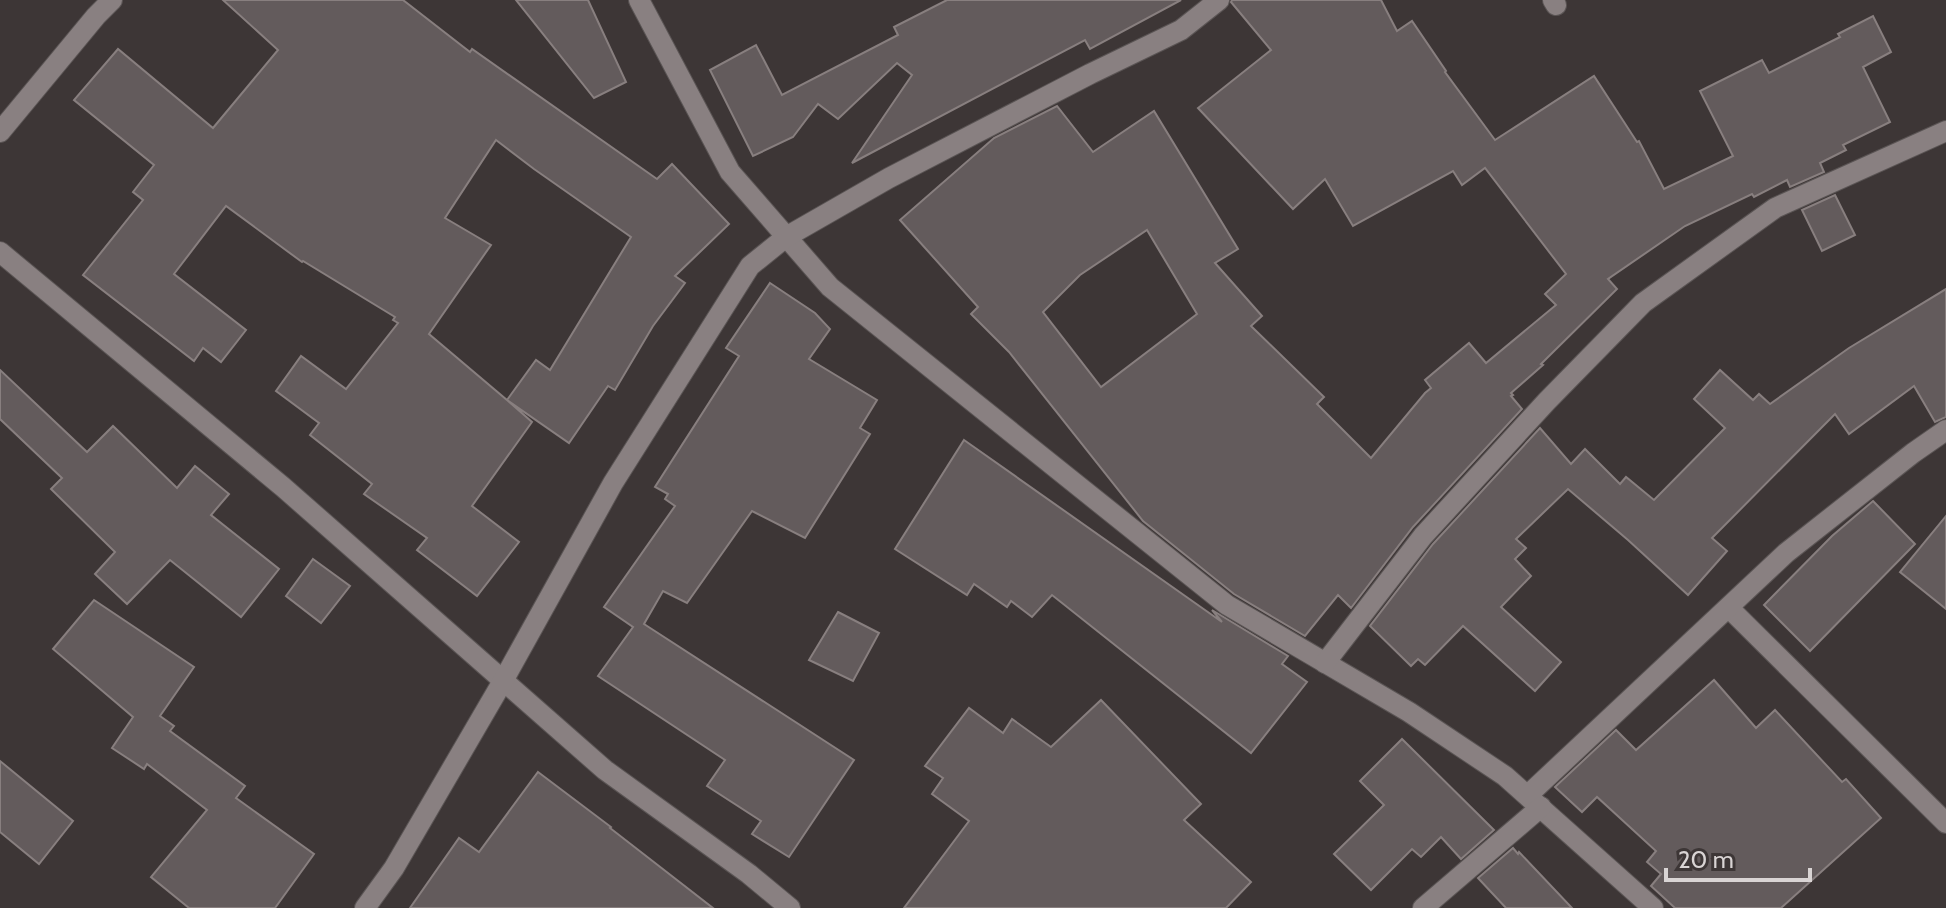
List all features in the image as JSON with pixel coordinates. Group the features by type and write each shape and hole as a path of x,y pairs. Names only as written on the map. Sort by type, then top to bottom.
{"street":[{"path":"0,132 112,0"},
{"path":"639,0 730,172 830,287 1227,605 1409,712 1505,776 1653,908"},
{"path":"365,908 394,868 613,483 750,266 786,237 889,178 1181,30 1219,0"},
{"path":"1325,663 1423,536 1547,401 1643,303 1775,208 1946,131"},
{"path":"0,252 283,487 605,770 749,874 790,908"},
{"path":"1423,908 1786,553 1946,430"},
{"path":"1729,608 1946,823"}],"building":[{"path":"223,0 403,0 470,52 472,49 657,179 672,164 729,224 675,276 685,283 653,326 615,390 608,386 569,443 507,400 532,422 472,506 519,542 477,596 417,550 427,538 364,494 372,484 310,435 319,423 276,391 301,356 346,389 398,323 393,320 395,317 302,262 226,206 174,274 246,330 221,362 203,348 194,361 83,275 143,200 133,192 154,165 74,100 118,49 213,128 278,50","holes":["496,140 631,237 550,370 536,360 507,400 429,334 491,245 445,218"]},
{"path":"516,0 588,0 626,82 594,98"},
{"path":"947,0 1181,0 1090,49 1085,40 852,163 912,75 897,63 838,119 818,104 793,137 753,156 710,70 756,45 782,95 898,35 894,27"},
{"path":"1381,0 1397,31 1412,21 1495,140 1594,76 1639,141 1664,189 1733,156 1700,91 1762,60 1769,73 1840,37 1838,34 1873,16 1891,52 1863,67 1890,122 1843,145 1846,150 1820,163 1824,172 1790,187 1787,180 1685,226 1608,279 1617,289 1543,365 1511,393 1522,409 1413,527 1351,608 1338,595 1305,636 1234,594 1143,521 1009,352 971,314 978,307 900,220 994,138 1057,106 1093,152 1154,111 1238,249 1215,263 1262,316 1251,326 1324,397 1317,404 1371,458 1431,388 1425,380 1469,343 1486,363 1556,305 1545,294 1566,274 1485,168 1462,185 1453,171 1353,226 1325,179 1293,209 1198,108 1271,50 1231,2","holes":["1147,230 1197,314 1101,387 1043,312 1080,275"]},
{"path":"1835,195 1855,235 1822,251 1802,210"},
{"path":"770,283 815,313 830,329 809,359 877,400 860,428 870,434 805,538 752,511 687,603 663,591 644,624 854,760 789,857 752,834 761,821 707,786 725,760 598,676 633,627 604,607 675,506 665,499 668,494 655,487 739,356 726,348"},
{"path":"1946,289 1946,417 1935,422 1914,386 1849,434 1835,414 1712,538 1727,551 1688,595 1568,489 1516,539 1526,548 1515,559 1531,576 1501,607 1561,662 1535,691 1463,626 1425,665 1418,659 1411,666 1370,626 1433,544 1540,428 1571,464 1585,449 1620,484 1626,477 1654,500 1725,428 1694,399 1720,370 1753,400 1759,394 1770,404 1849,348"},
{"path":"0,370 87,452 113,426 177,488 195,466 229,494 211,515 279,569 241,617 170,560 127,604 95,574 115,552 51,489 62,478 0,419"},
{"path":"964,440 1222,622 1212,610 1288,656 1282,664 1307,682 1251,753 1052,595 1032,617 1011,601 1007,607 974,584 967,595 895,549"},
{"path":"1873,501 1915,544 1810,651 1764,605 1832,536"},
{"path":"1946,516 1946,609 1900,572"},
{"path":"313,559 350,586 321,623 286,596"},
{"path":"94,600 194,667 160,716 174,726 170,731 245,786 236,798 314,854 275,908 189,908 151,877 207,810 147,764 144,769 112,748 133,717 53,649"},
{"path":"838,612 879,633 853,681 809,660"},
{"path":"1714,680 1756,728 1775,710 1842,782 1846,779 1881,818 1781,908 1675,908 1651,886 1661,874 1647,862 1656,851 1597,797 1582,812 1555,787 1616,730 1636,750"},
{"path":"1101,700 1201,804 1184,820 1251,882 1226,908 904,908 969,821 932,794 943,778 925,766 969,708 1003,733 1012,719 1051,747"},
{"path":"1402,739 1494,830 1461,859 1441,837 1421,857 1412,849 1371,890 1334,854 1384,805 1360,781"},
{"path":"0,761 73,821 39,864 0,832"},
{"path":"538,772 713,908 410,908 459,838 479,852"},
{"path":"1513,848 1572,908 1506,908 1478,878"}]}
